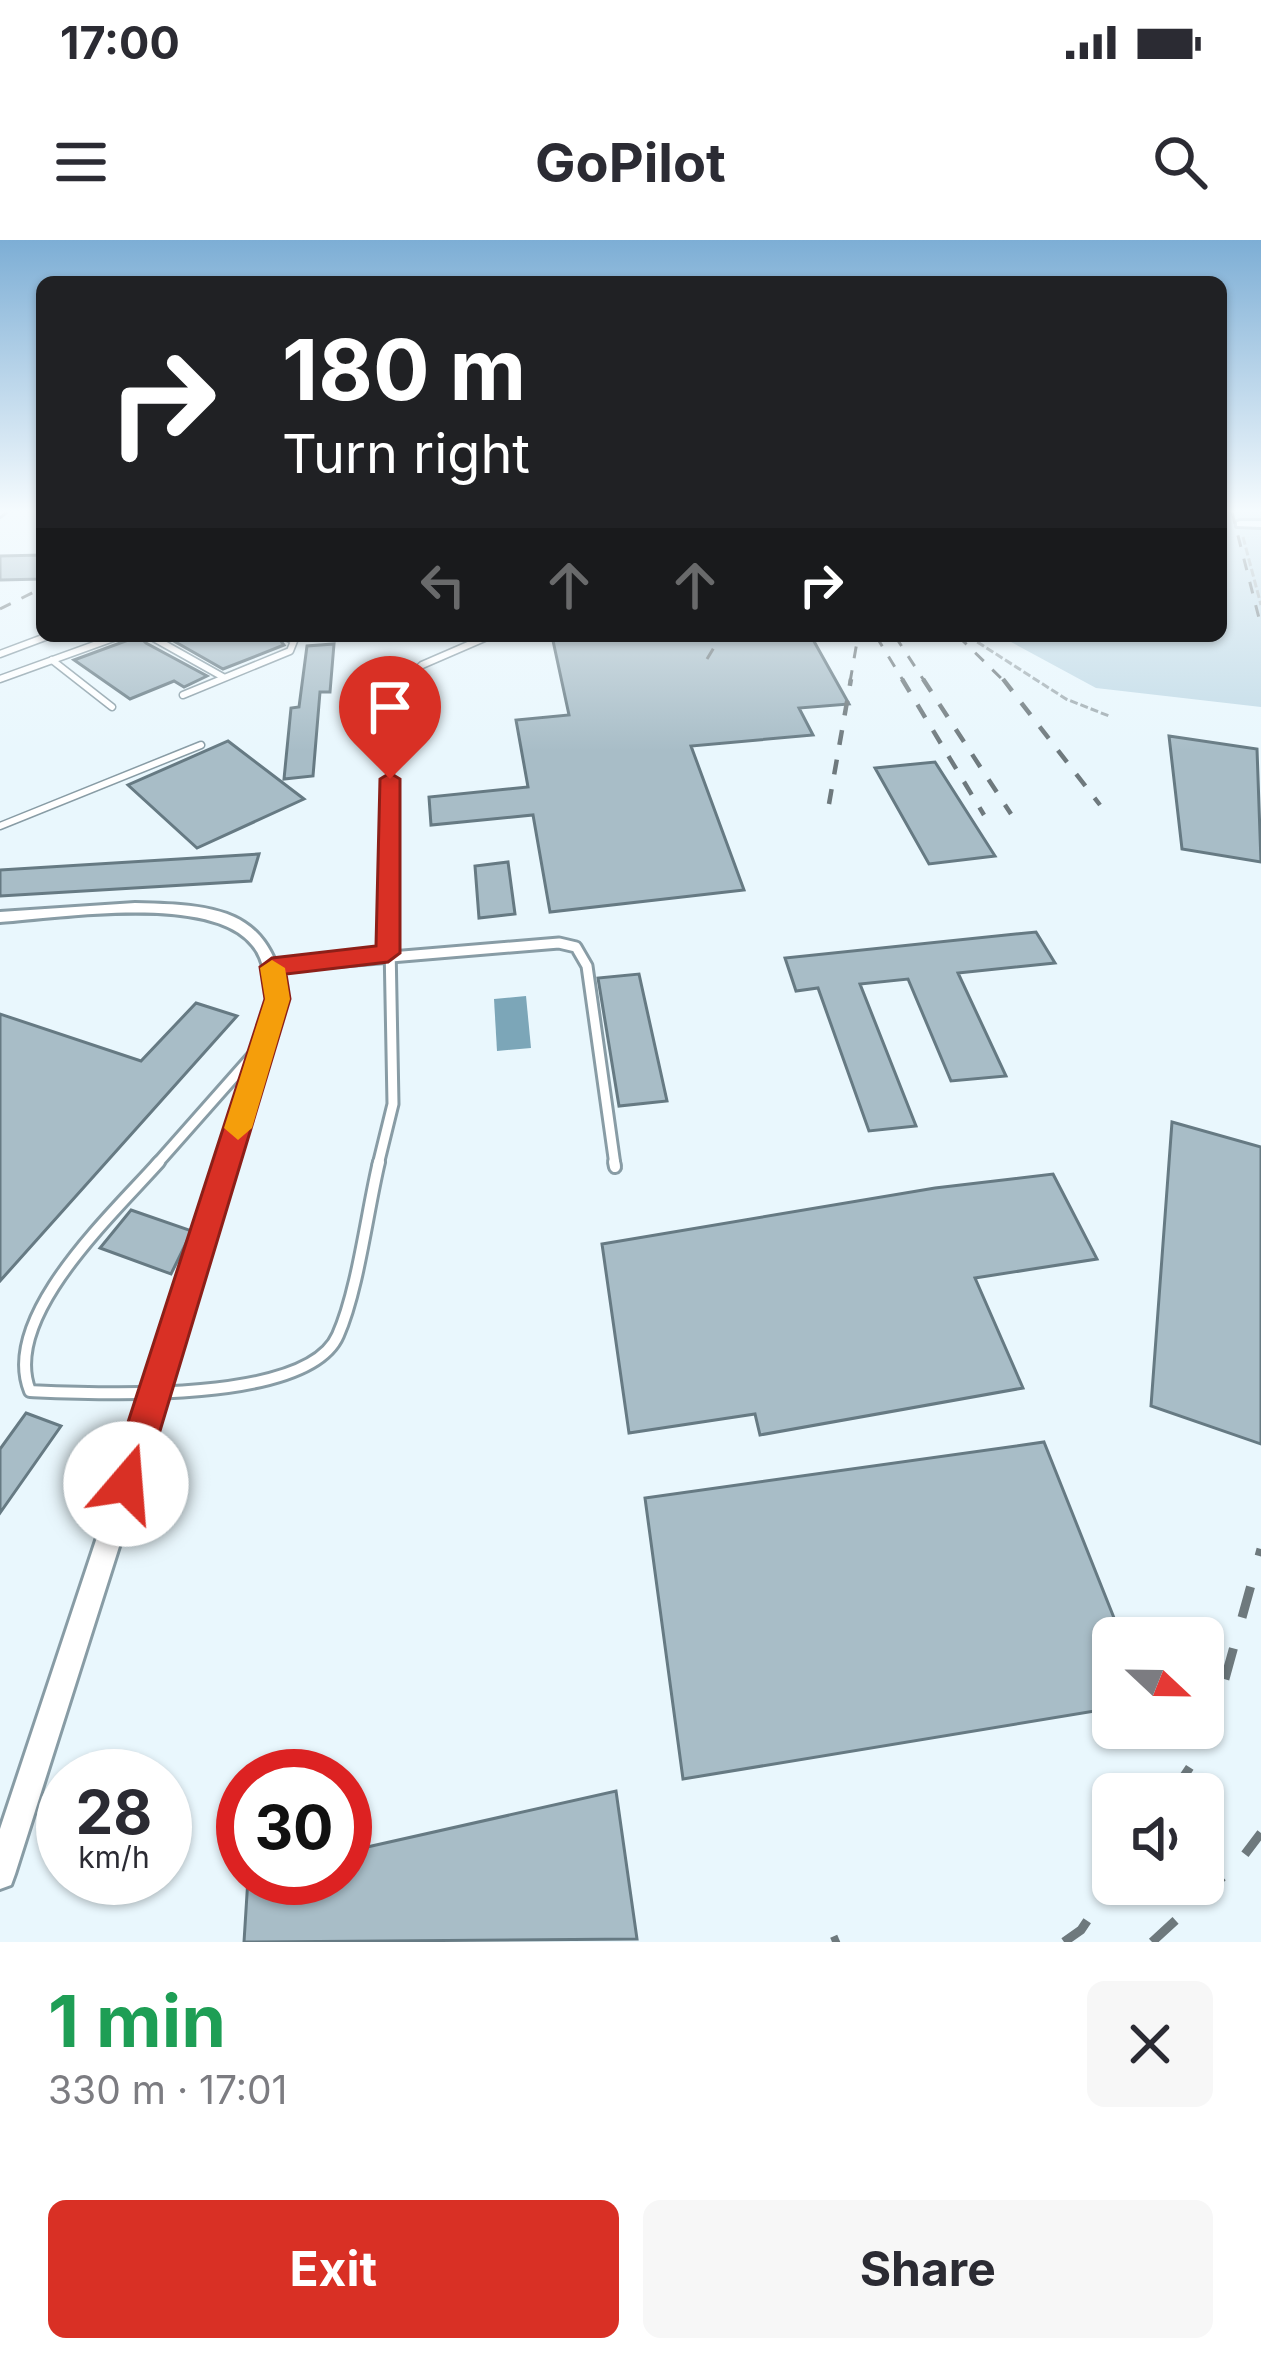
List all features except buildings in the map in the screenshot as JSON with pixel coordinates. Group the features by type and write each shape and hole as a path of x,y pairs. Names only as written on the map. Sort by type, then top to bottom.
{"street":[{"path":"0,917 188,908 230,920 256,938 272,967 277,999 0,1874"}],"lane":[{"path":"0,654 36,640"},
{"path":"0,679 102,642"},
{"path":"161,642 224,678"},
{"path":"183,695 290,651 294,642"},
{"path":"264,1043 42,1294 18,1339 18,1374 30,1391 154,1397 298,1372 320,1360 338,1336 393,1105 388,953 392,692 422,665 476,642"},
{"path":"52,660 112,706"},
{"path":"0,826 201,745"},
{"path":"272,967 388,953 559,943 576,946 587,966 615,1167"}],"path":[{"path":"977,642 1066,699 1109,716"}],"shaded area":[{"path":"1227,591 1261,591 1261,707 1096,688 1011,642 1227,642"},
{"path":"526,996 531,1048 497,1051 494,999"}],"railway":[{"path":"0,609 35,591"},
{"path":"1252,591 1261,626"},
{"path":"707,659 717,642"},
{"path":"850,682 857,642"},
{"path":"880,642 904,682"},
{"path":"899,642 925,682"},
{"path":"964,642 1005,682"},
{"path":"829,804 851,679"},
{"path":"902,679 984,815"},
{"path":"923,679 1011,814"},
{"path":"1003,679 1100,805"},
{"path":"1186,1773 1208,1740 1261,1549"},
{"path":"1152,1942 1239,1862 1261,1833"},
{"path":"1064,1942 1081,1930 1098,1905"},
{"path":"832,1942 839,1939"}],"slow traffic":[{"path":"238,1128 277,999 272,968"}],"route":[{"path":"126,1484 277,999 272,967 388,953 390,779"}]}
